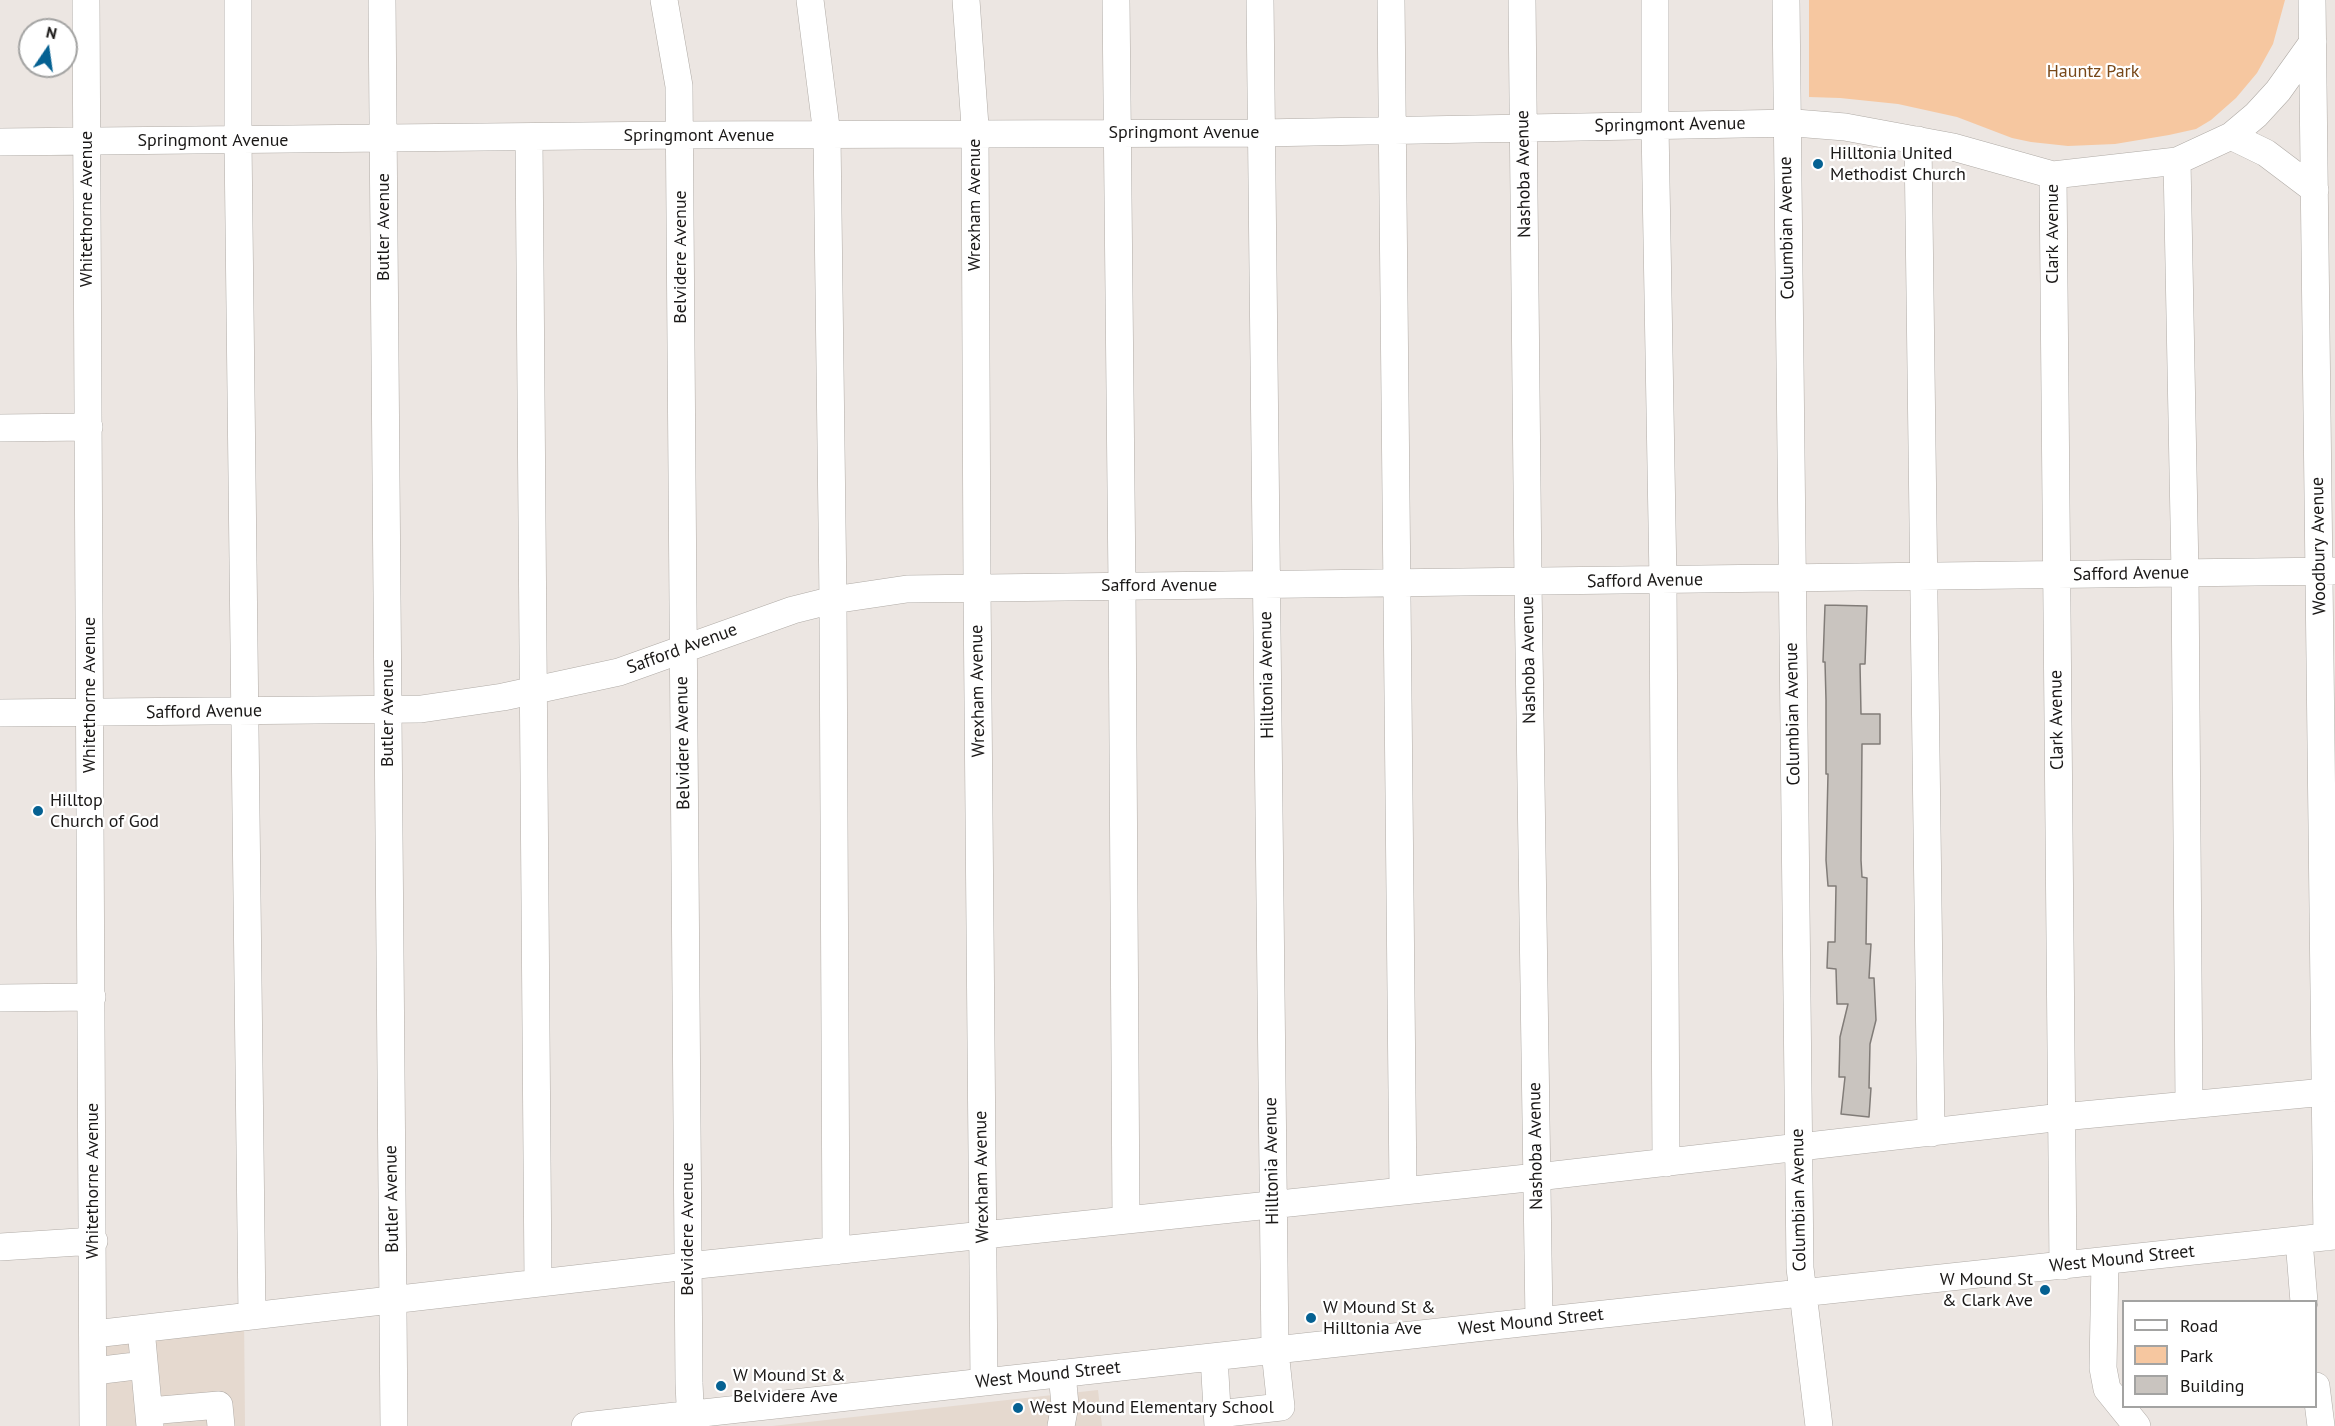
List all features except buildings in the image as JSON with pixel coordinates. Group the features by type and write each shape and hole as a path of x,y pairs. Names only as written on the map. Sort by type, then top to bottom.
{"street":[{"name":"Whitethorne Avenue","path":"86,0 94,1240 93,1426"},
{"path":"238,0 252,1316"},
{"name":"Butler Avenue","path":"382,0 394,1426"},
{"name":"Belvidere Avenue","path":"664,0 678,86 680,135 682,649 690,1421"},
{"path":"810,0 827,135 833,600 836,1251"},
{"name":"Wrexham Avenue","path":"966,0 975,134 984,1381"},
{"path":"1116,0 1126,1220"},
{"name":"Hilltonia Avenue","path":"1218,1420 1281,1407 1275,1351 1260,0"},
{"path":"1390,0 1403,1191"},
{"name":"Nashoba Avenue","path":"1522,0 1539,1321"},
{"path":"1655,0 1663,580 1666,1162"},
{"name":"Columbian Avenue","path":"1786,0 1798,1148 1802,1292 1819,1426"},
{"name":"Woodbury Avenue","path":"2313,0 2315,190 2327,571 2330,1041 2325,1092 2331,1236"},
{"name":"Springmont Avenue","path":"0,142 680,135 1261,133 1786,123 1845,127 1918,140 1953,147 2052,174 2177,161 2231,136 2256,115 2278,91 2313,42"},
{"path":"2231,136 2266,153 2315,190"},
{"path":"529,138 538,1283"},
{"path":"1918,140 1931,1133"},
{"path":"2177,161 2186,573 2189,1105"},
{"name":"Clark Avenue","path":"2052,174 2063,1266"},
{"path":"0,428 88,427"},
{"name":"Safford Avenue","path":"0,713 421,709 503,697 619,672 793,610 833,600 907,589 2327,571"},
{"path":"0,998 92,997"},
{"path":"94,1334 688,1266 1537,1177 2062,1117 2325,1092"},
{"name":"West Mound Street","path":"585,1426 690,1421 984,1381 2331,1236"},
{"path":"0,1247 94,1240"},
{"path":"2299,1240 2304,1300"},
{"path":"2105,1261 2103,1368 2107,1389 2122,1408"},
{"path":"141,1329 149,1419 219,1405 221,1426"},
{"path":"1214,1357 1218,1420"},
{"path":"94,1371 144,1365"},
{"path":"1061,1426 1065,1405 1062,1373"},
{"path":"2317,1394 2321,1426"},
{"path":"2122,1408 2137,1426"},
{"path":"2327,1426 2335,1425"}],"shaded area":[{"path":"244,1311 245,1426 100,1426 98,1327"},
{"name":"West Mound Elementary School","path":"1098,1390 1102,1426 772,1426"}],"green space":[{"name":"Hauntz Park","path":"1809,0 2285,0 2273,44 2257,73 2236,98 2211,120 2196,129 2169,135 2115,144 2068,146 2012,138 1957,117 1898,104 1809,97"}],"place":[{"name":"Hilltonia United Methodist Church","path":"1818,164"},
{"name":"Hilltop Church of God","path":"38,811"},
{"name":"W Mound St & Clark Ave","path":"2045,1290"},
{"name":"W Mound St & Hilltonia Ave","path":"1311,1318"},
{"name":"W Mound St & Belvidere Ave","path":"721,1386"},
{"name":"West Mound Elementary School","path":"1018,1408"}]}
